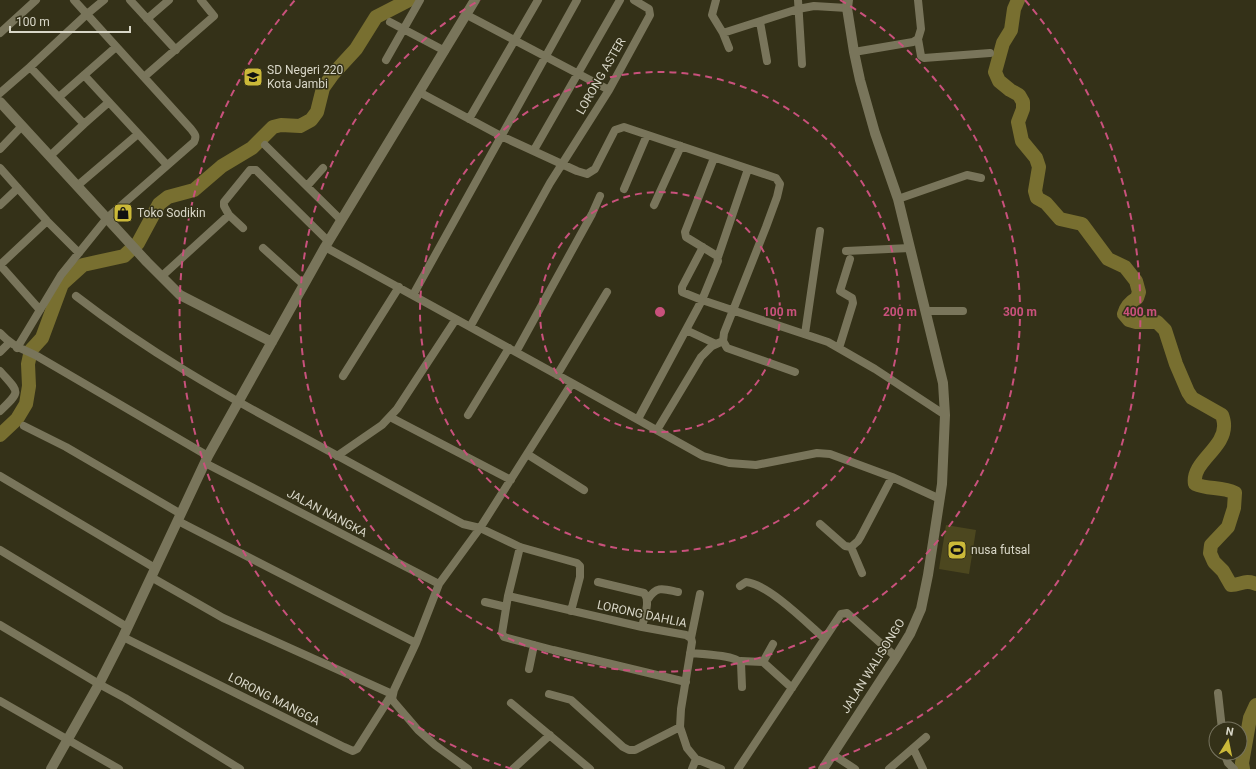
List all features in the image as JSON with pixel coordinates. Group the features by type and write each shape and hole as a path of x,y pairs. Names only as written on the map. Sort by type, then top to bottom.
{"street":[{"path":"17,348 61,275 107,218 196,139 196,134 74,0"},
{"path":"0,93 104,0"},
{"path":"130,0 176,50"},
{"path":"147,19 169,0"},
{"path":"144,77 214,16 201,0"},
{"path":"386,60 420,0"},
{"path":"51,769 68,741 128,627 206,459 327,244 475,0"},
{"path":"469,118 538,0"},
{"path":"413,295 577,0"},
{"path":"534,150 620,0"},
{"path":"716,0 712,15 723,33 729,48"},
{"path":"798,0 802,64"},
{"path":"918,0 921,29 918,39 921,56 924,58 990,53"},
{"path":"0,33 34,1"},
{"name":"LORONG ASTER","path":"470,327 547,190 609,90 650,15 649,9 637,1"},
{"path":"723,33 798,9 814,6 848,4"},
{"name":"JALAN WALISONGO","path":"823,769 910,634 920,609 928,575 940,498 943,470 945,415 943,383 898,199 875,133 860,80 854,52 848,4"},
{"path":"467,14 578,72 609,90"},
{"path":"390,22 444,51"},
{"path":"760,22 767,61"},
{"path":"854,52 913,42 918,39"},
{"path":"59,97 116,47"},
{"path":"30,67 84,124"},
{"path":"84,75 167,165"},
{"path":"419,92 501,136 563,163 577,171 587,174 595,169 615,130 624,127 776,178 780,184 777,197 724,333 719,342 709,348 701,357 657,430"},
{"path":"0,102 147,262 182,296 272,342"},
{"path":"50,156 109,102"},
{"path":"0,150 22,126"},
{"path":"77,186 138,134"},
{"path":"624,189 647,135"},
{"path":"265,145 342,220"},
{"path":"654,205 681,146"},
{"path":"714,158 685,232 686,238 718,257"},
{"path":"0,168 47,221 79,253"},
{"path":"307,186 323,168"},
{"path":"638,419 702,300 717,265 718,257 748,169"},
{"path":"243,228 229,215 224,206 226,200 247,173 250,170 256,170 327,244 399,288 703,456 729,463 756,465 823,453 836,455 940,498"},
{"path":"898,199 967,176 981,178"},
{"path":"0,205 18,188"},
{"path":"468,416 512,350 592,214 600,196"},
{"path":"162,276 229,215"},
{"path":"40,310 0,265 47,221"},
{"path":"804,334 820,231"},
{"path":"703,247 682,290 684,293 828,342 880,373 945,415"},
{"path":"263,248 304,285"},
{"path":"846,251 910,248"},
{"path":"839,348 853,303 852,298 840,291 850,259"},
{"path":"343,376 399,288"},
{"path":"557,374 607,292"},
{"path":"76,296 111,324 238,402 463,524 480,528 520,547 577,563 581,569 571,611"},
{"path":"926,311 963,311"},
{"path":"337,456 382,425 397,409 456,319"},
{"path":"686,330 719,342 727,348 795,372"},
{"name":"JALAN NANGKA","path":"0,334 9,343 17,348 37,356 206,459 439,584"},
{"path":"0,352 9,343"},
{"path":"0,371 15,389 16,393 15,397 0,411"},
{"path":"468,769 435,745 418,730 394,702 392,694 416,643 439,584 480,528 572,383"},
{"path":"390,417 511,480"},
{"path":"24,426 66,447 179,518 416,643"},
{"path":"527,454 584,490"},
{"path":"0,476 223,618 392,694"},
{"path":"851,547 861,536 892,477"},
{"path":"820,524 845,546 851,547"},
{"path":"520,547 508,596 502,635 506,638 686,682"},
{"path":"851,547 862,573"},
{"path":"0,550 128,627"},
{"path":"598,582 644,593 648,599"},
{"path":"740,586 746,582 755,584 777,598 824,638"},
{"path":"642,627 648,599 652,592 660,589 678,592"},
{"path":"691,638 700,594"},
{"name":"LORONG DAHLIA","path":"508,596 642,627 686,635 691,638 692,642 681,709 680,728 687,748 696,760"},
{"path":"485,602 506,607"},
{"path":"738,769 840,614 844,612 896,657"},
{"path":"0,625 98,684 125,698 240,769"},
{"name":"LORONG MANGGA","path":"123,637 354,751 357,749 392,694"},
{"path":"763,662 773,644"},
{"path":"529,669 534,645"},
{"path":"690,653 721,656 740,661 763,662 792,688"},
{"path":"740,661 742,687"},
{"path":"1218,693 1221,721"},
{"path":"549,694 572,700 623,747 629,750 635,750 680,728"},
{"path":"0,701 119,769"},
{"path":"511,703 590,769"},
{"path":"513,769 550,735"},
{"path":"889,769 926,737"},
{"path":"913,748 923,769"},
{"path":"832,754 855,769"},
{"path":"692,769 696,760 721,769"},
{"path":"1227,761 1234,769"}],"shaded area":[{"name":"nusa futsal","path":"946,525 976,530 969,574 939,569"}],"waterway":[{"path":"0,435 17,419 26,404 29,386 28,364 31,350 42,338 62,284 83,265 124,256 138,243 159,204 168,197 194,190 222,166 252,148 273,127 281,125 300,126 311,120 317,112 323,88 333,74 356,49 376,17 409,0"},
{"path":"1018,0 1014,9 1011,30 1003,43 995,72 999,81 1019,95 1023,102 1023,109 1018,122 1022,141 1036,158 1039,167 1035,191 1037,198 1046,203 1060,219 1082,224 1108,259 1125,267 1136,281 1139,292 1137,298 1129,304 1124,314 1129,320 1136,322 1157,322 1165,330 1176,364 1192,398 1222,415 1224,423 1223,433 1215,448 1198,469 1195,476 1195,484 1205,487 1225,489 1235,493 1234,508 1228,527 1211,545 1210,553 1214,562 1223,571 1231,585 1246,582 1256,584"},
{"path":"1243,769 1242,763 1250,718 1256,705"}],"place":[{"name":"SD Negeri 220 Kota Jambi","path":"253,77"},
{"name":"Toko Sodikin","path":"123,213"},
{"name":"nusa futsal","path":"957,550"}]}
